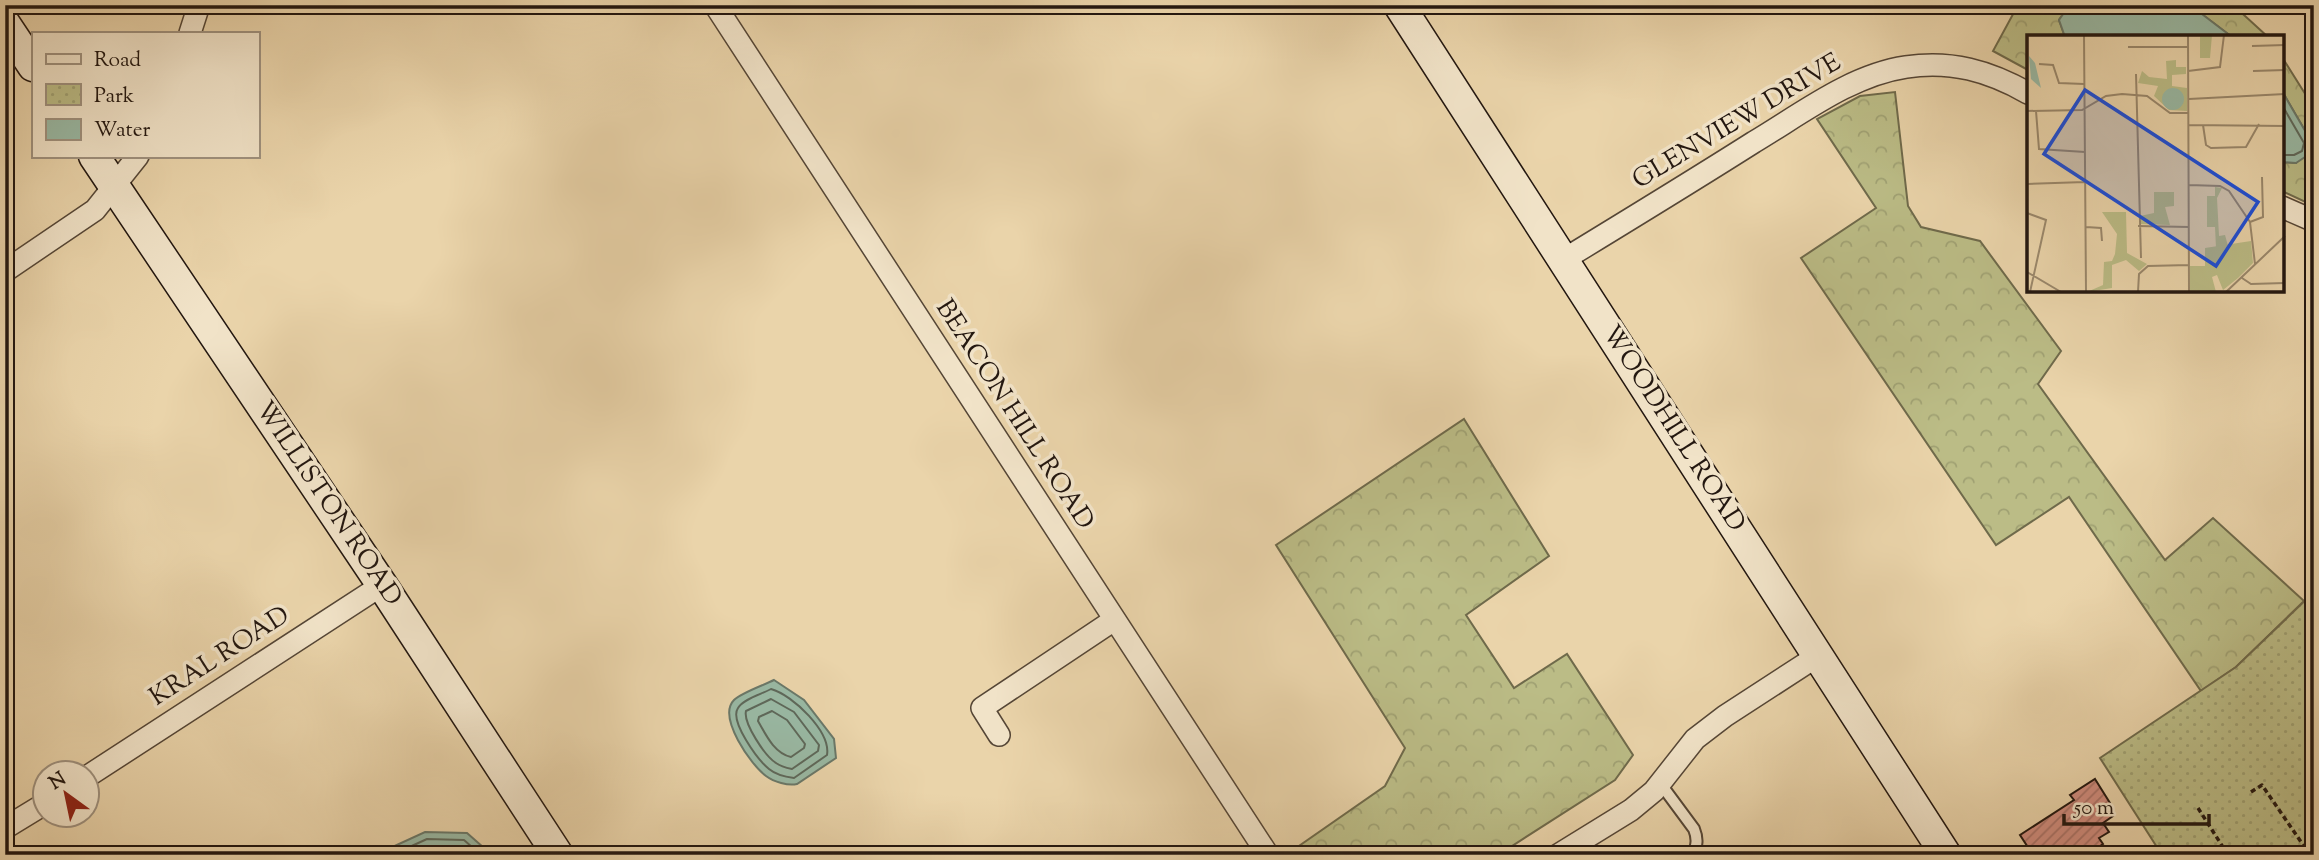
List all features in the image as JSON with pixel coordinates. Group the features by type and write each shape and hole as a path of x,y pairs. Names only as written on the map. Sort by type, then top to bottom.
{"street":[{"path":"190,32 199,5"},
{"name":"BEACON HILL ROAD","path":"715,5 1268,855"},
{"name":"WOODHILL ROAD","path":"1399,5 1946,855"},
{"path":"5,24 32,64"},
{"name":"GLENVIEW DRIVE","path":"1563,260 1781,126 1866,78 1905,67 1952,64 1983,72 2027,93"},
{"name":"WILLISTON ROAD","path":"95,158 382,585 558,855"},
{"path":"5,271 95,210 136,158"},
{"path":"2284,208 2314,220"},
{"name":"KRAL ROAD","path":"102,767 382,585"},
{"path":"999,734 982,708 1114,620"},
{"path":"1558,855 1631,810 1660,783 1695,738 1819,655"},
{"path":"5,828 32,812"}],"lane":[{"path":"1660,783 1697,836 1693,855"}],"path":[{"path":"2251,792 2262,785 2310,855"},
{"path":"2198,808 2228,855"}],"green space":[{"path":"2018,5 2073,5 2068,7 2059,20 2064,35 2027,35 2027,69 1993,51"},
{"path":"2187,5 2233,5 2266,35 2229,35"},
{"path":"2284,60 2314,108 2314,206 2284,192 2284,162 2296,163 2311,141 2284,94"},
{"path":"1895,92 1908,206 1921,227 1980,241 2061,351 2038,384 2165,560 2213,518 2304,601 2236,667 2201,691 2069,497 1996,545 1801,258 1876,208 1817,119 1860,96"},
{"path":"1464,419 1549,556 1466,615 1514,688 1567,654 1633,755 1615,780 1512,846 1480,855 1286,855 1385,786 1405,748 1276,545"},
{"path":"2314,592 2314,855 2162,855 2100,758 2236,667"}],"water":[{"path":"2187,5 2229,35 2064,35 2059,20 2068,7"},
{"path":"2284,94 2311,141 2308,155 2296,163 2284,162"},
{"path":"774,680 804,700 834,739 836,758 797,784 777,782 766,776 745,752 730,718 730,708 734,700"},
{"path":"425,832 467,833 492,855 375,855"}],"building":[{"path":"2095,779 2110,803 2106,806 2113,816 2103,823 2109,832 2099,838 2103,844 2087,855 2066,855 2062,848 2052,855 2033,855 2020,835 2074,800 2070,795"}]}
